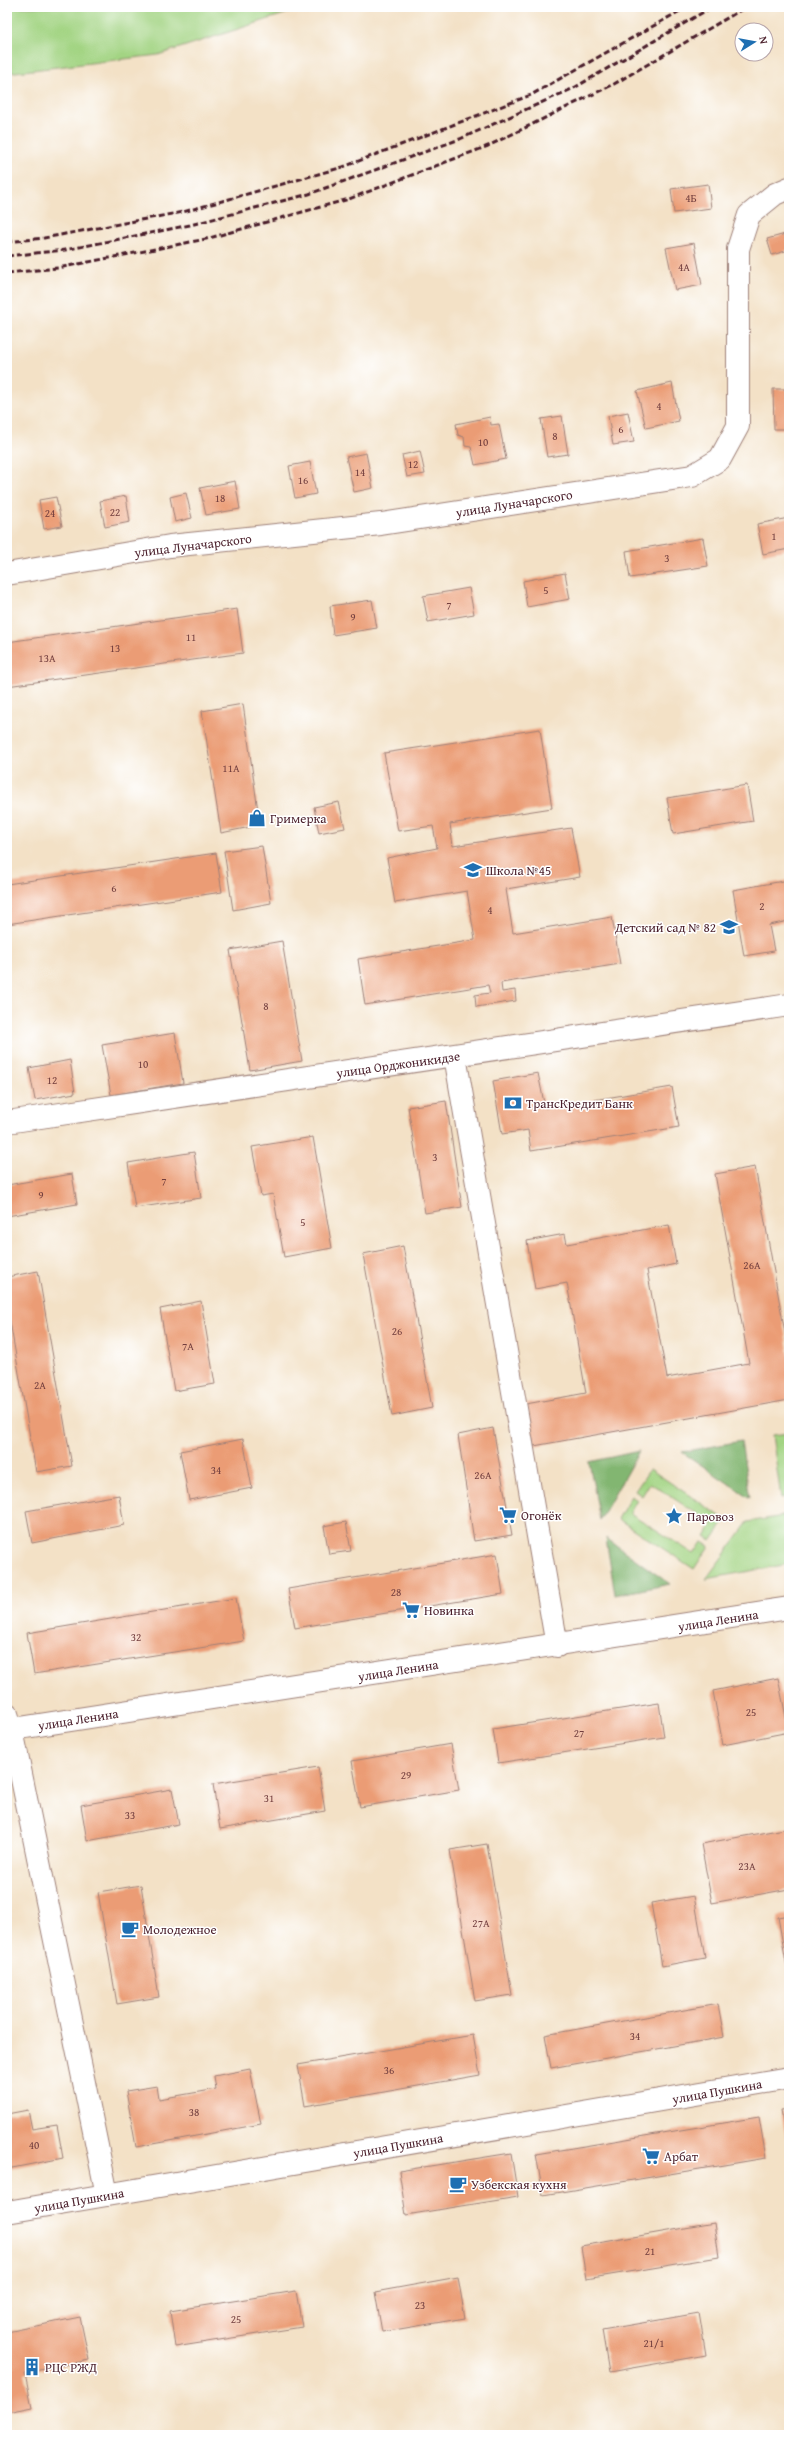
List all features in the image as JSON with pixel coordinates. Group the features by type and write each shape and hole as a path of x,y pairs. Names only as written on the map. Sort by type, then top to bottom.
{"street":[{"name":"улица Луначарского","path":"7,574 170,546 381,524 692,476 720,459 738,426 738,248 749,215 775,194 789,188"},
{"name":"улица Орджоникидзе","path":"7,1122 789,1005"},
{"path":"455,1056 557,1646"},
{"name":"улица Ленина","path":"9,1725 557,1646 789,1608"},
{"path":"9,1725 107,2195"},
{"name":"улица Пушкина","path":"7,2212 789,2078"}],"green space":[{"path":"7,7 306,7 158,55 7,73"},
{"path":"789,1433 789,1496 781,1498 772,1435"},
{"path":"741,1441 750,1498 682,1452"},
{"path":"639,1451 600,1520 589,1462"},
{"path":"650,1469 726,1520 711,1541 705,1537 713,1524 650,1483 642,1496 635,1491"},
{"path":"631,1496 637,1500 630,1513 694,1554 702,1542 709,1546 694,1569 618,1519"},
{"path":"789,1515 789,1564 706,1579 748,1522"},
{"path":"606,1538 670,1584 615,1595"}],"building":[{"path":"708,184 711,208 674,213 671,189"},
{"path":"789,233 789,250 772,255 767,239"},
{"path":"694,243 702,285 675,290 666,248"},
{"path":"672,383 679,421 646,428 637,391"},
{"path":"773,389 789,389 789,429 774,429"},
{"path":"628,412 634,442 613,445 608,416"},
{"path":"562,416 568,454 547,457 541,419"},
{"path":"490,417 491,425 499,424 506,459 475,465 471,447 465,446 464,437 458,435 456,424"},
{"path":"420,451 425,474 407,477 402,455"},
{"path":"366,453 373,488 354,492 346,457"},
{"path":"310,462 316,494 295,498 289,466"},
{"path":"235,481 240,509 206,515 200,488"},
{"path":"186,493 192,518 175,522 170,497"},
{"path":"126,496 130,522 105,527 100,501"},
{"path":"56,497 62,526 44,529 39,500"},
{"path":"789,518 789,549 763,554 757,524"},
{"path":"703,538 708,566 630,578 626,551"},
{"path":"565,573 570,599 527,607 523,581"},
{"path":"469,588 474,614 428,622 423,596"},
{"path":"372,600 377,628 333,635 330,606"},
{"path":"237,609 243,653 7,686 7,642"},
{"path":"243,704 260,825 221,833 202,711"},
{"path":"540,729 552,808 450,824 453,846 571,828 580,877 506,889 513,933 612,917 620,964 501,983 502,992 515,990 516,1001 476,1007 475,995 490,993 488,985 365,1005 358,959 475,940 467,891 395,903 387,858 437,848 433,826 398,831 384,753"},
{"path":"747,785 753,821 673,834 667,798"},
{"path":"339,802 345,828 319,833 314,807"},
{"path":"262,846 271,903 233,910 224,851"},
{"path":"216,853 222,892 7,924 7,884"},
{"path":"789,880 789,921 769,925 774,951 744,956 733,890"},
{"path":"282,941 302,1061 250,1070 230,950"},
{"path":"175,1033 183,1083 111,1095 102,1045"},
{"path":"70,1060 75,1093 35,1100 29,1068"},
{"path":"538,1073 545,1108 672,1087 679,1127 531,1151 528,1130 502,1134 493,1081"},
{"path":"446,1101 462,1207 425,1213 408,1107"},
{"path":"313,1137 332,1248 284,1257 273,1194 261,1196 252,1147"},
{"path":"194,1152 201,1198 135,1208 128,1163"},
{"path":"755,1167 789,1355 789,1400 534,1446 526,1404 586,1393 567,1283 535,1289 527,1241 565,1234 567,1244 669,1225 676,1264 647,1270 667,1378 749,1363 715,1174"},
{"path":"72,1174 77,1204 7,1216 7,1185"},
{"path":"403,1246 432,1408 392,1416 363,1254"},
{"path":"38,1271 72,1466 36,1472 7,1304 7,1277"},
{"path":"201,1301 215,1384 174,1391 160,1309"},
{"path":"493,1428 512,1535 474,1541 458,1435"},
{"path":"243,1439 252,1488 189,1500 180,1451"},
{"path":"119,1495 124,1525 32,1543 26,1511"},
{"path":"346,1522 351,1551 329,1554 324,1526"},
{"path":"497,1554 503,1594 295,1628 288,1589"},
{"path":"236,1598 244,1641 34,1674 27,1633"},
{"path":"778,1678 789,1732 723,1745 713,1691"},
{"path":"659,1703 664,1737 498,1763 493,1729"},
{"path":"451,1744 459,1790 360,1807 352,1761"},
{"path":"318,1767 325,1811 220,1829 213,1784"},
{"path":"172,1789 179,1824 87,1841 81,1805"},
{"path":"789,1828 789,1889 712,1903 701,1844"},
{"path":"487,1844 512,1995 475,2001 450,1850"},
{"path":"141,1885 159,1997 117,2004 98,1892"},
{"path":"694,1896 705,1958 662,1966 651,1903"},
{"path":"789,1915 789,1973 788,1973 778,1917"},
{"path":"718,2004 724,2037 551,2068 545,2035"},
{"path":"473,2035 480,2075 305,2106 298,2065"},
{"path":"250,2069 261,2124 136,2147 126,2091 157,2086 159,2099 216,2089 214,2076"},
{"path":"789,2109 789,2150 788,2150 781,2110"},
{"path":"28,2110 32,2129 57,2125 63,2158 7,2169 7,2114"},
{"name":"Арбат","path":"759,2117 766,2158 543,2195 536,2154"},
{"name":"Узбекская кухня","path":"511,2153 518,2197 406,2215 399,2171"},
{"path":"714,2223 719,2257 586,2279 581,2246"},
{"path":"458,2277 465,2318 382,2332 375,2292"},
{"path":"296,2291 302,2327 175,2347 170,2311"},
{"path":"699,2313 706,2355 609,2372 602,2330"},
{"name":"РЦС РЖД","path":"80,2317 89,2360 25,2373 32,2407 7,2412 7,2332"}],"railway":[{"path":"7,242 44,238 183,212 343,167 531,95 687,7"},
{"path":"7,256 65,250 190,225 309,194 460,139 574,88 712,7"},
{"path":"7,273 58,268 206,239 349,199 488,146 614,84 746,7"}],"place":[{"name":"Гримерка","path":"257,818"},
{"name":"Школа №45","path":"473,870"},
{"name":"Детский сад № 82","path":"729,927"},
{"name":"ТрансКредит Банк","path":"513,1103"},
{"name":"Огонёк","path":"508,1515"},
{"name":"Паровоз","path":"674,1516"},
{"name":"Новинка","path":"411,1610"},
{"name":"Молодежное","path":"130,1929"},
{"name":"Арбат","path":"651,2156"},
{"name":"Узбекская кухня","path":"458,2184"},
{"name":"РЦС РЖД","path":"32,2367"}]}
